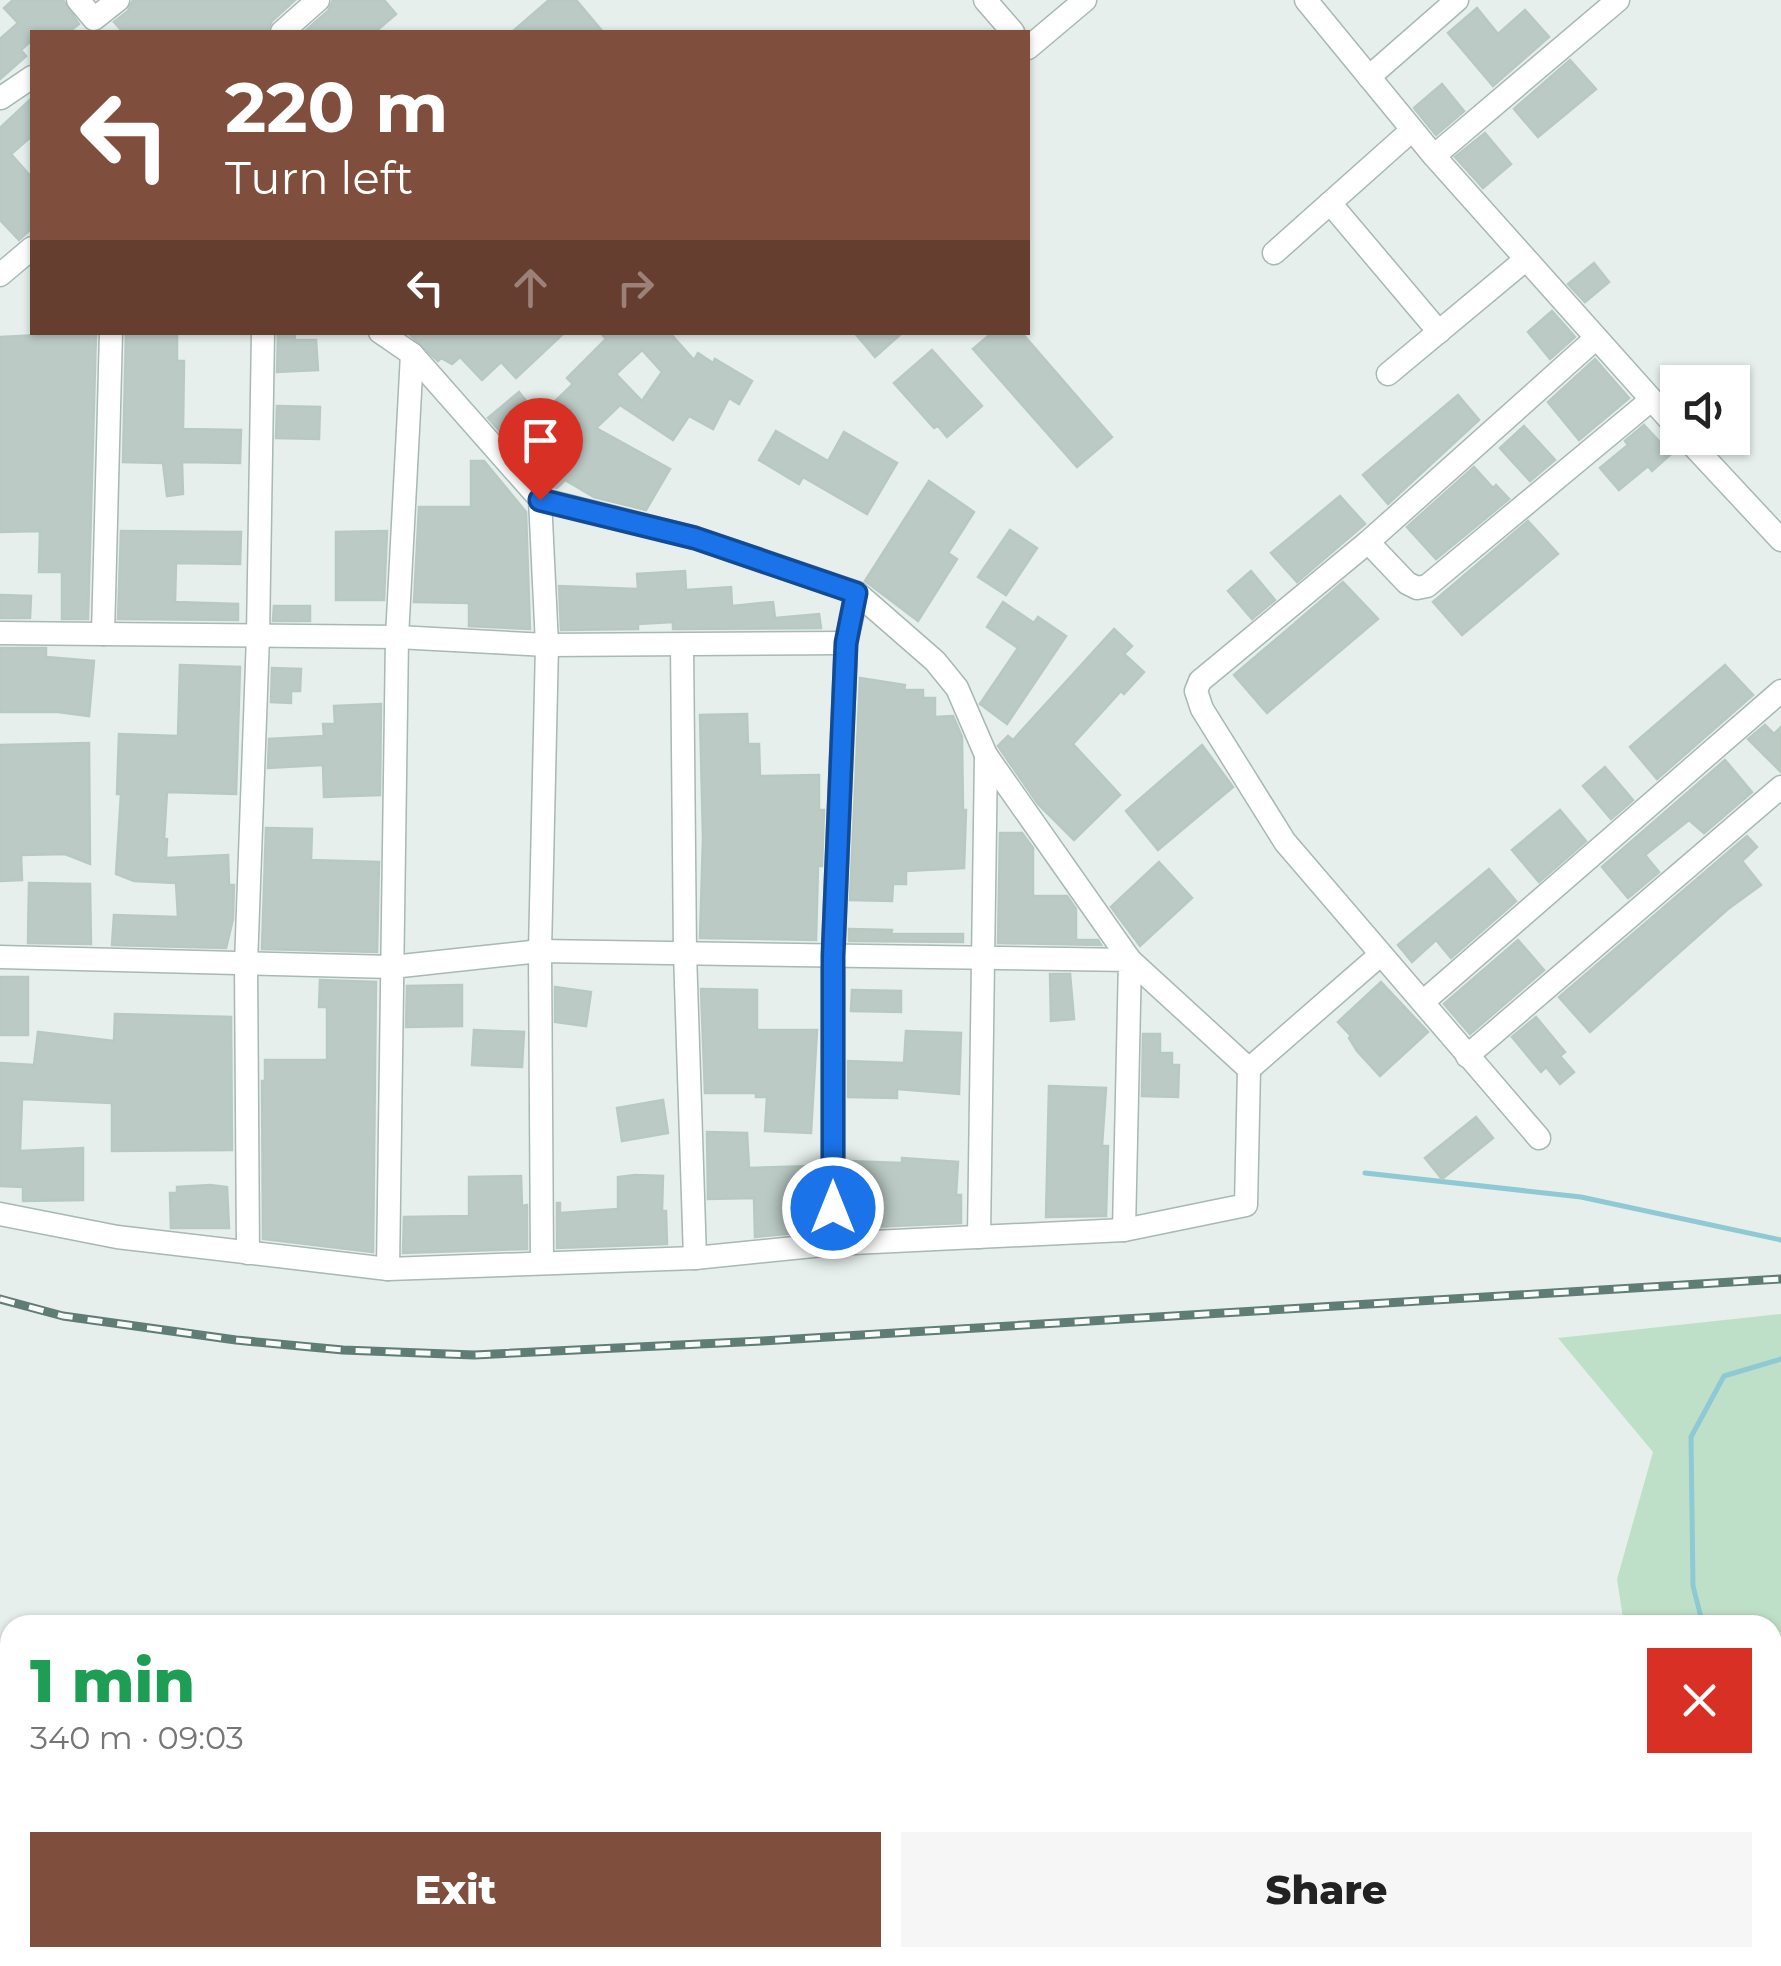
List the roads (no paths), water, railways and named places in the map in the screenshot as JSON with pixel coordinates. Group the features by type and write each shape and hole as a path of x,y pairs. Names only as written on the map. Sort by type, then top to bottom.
{"street":[{"path":"78,0 88,26 118,0"},
{"path":"284,30 318,0"},
{"path":"985,0 1011,30"},
{"path":"1030,46 1085,0"},
{"path":"1306,0 1434,156 1660,410"},
{"path":"1369,78 1458,0"},
{"path":"1434,156 1609,3"},
{"path":"0,98 30,78"},
{"path":"1274,253 1412,130"},
{"path":"1330,203 1439,332"},
{"path":"0,275 30,250"},
{"path":"1388,374 1524,260"},
{"path":"103,634 111,335"},
{"path":"248,1252 246,964 258,636 263,335"},
{"path":"384,335 412,354 540,500 695,538 856,593 936,661 957,688 986,755 1130,960 1249,1069"},
{"path":"1539,1138 1285,842 1202,709 1196,691 1200,681 1368,542 1595,339"},
{"path":"388,1270 397,638 412,354"},
{"path":"1368,542 1407,584 1427,586 1651,400"},
{"path":"1702,455 1781,540"},
{"path":"540,500 547,645 540,951 542,1263"},
{"path":"833,1244 833,956 846,643 856,593"},
{"path":"0,633 397,638 547,645 846,643"},
{"path":"682,645 684,954 695,1258"},
{"path":"1424,1001 1781,691"},
{"path":"979,1237 986,755"},
{"path":"1467,1056 1781,787"},
{"path":"0,958 392,967 540,951 1130,960"},
{"path":"0,1214 117,1236 388,1270 695,1258 833,1244 1124,1230 1246,1205 1249,1069 1380,955"},
{"path":"1124,1230 1130,960"}],"waterway":[{"path":"1365,1173 1581,1197 1781,1240"},
{"path":"1700,1615 1693,1586 1691,1437 1724,1376 1781,1359"}],"railway":[{"path":"0,1299 63,1316 236,1340 343,1350 474,1355 1781,1279"}]}
